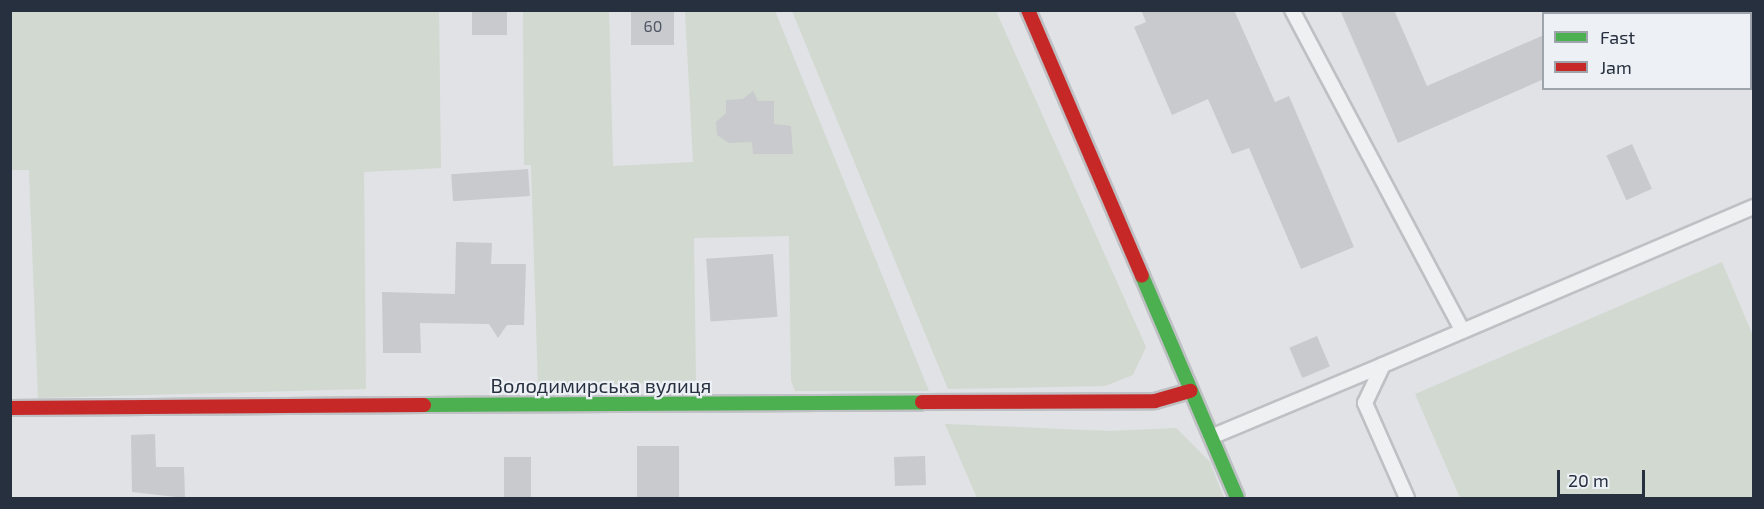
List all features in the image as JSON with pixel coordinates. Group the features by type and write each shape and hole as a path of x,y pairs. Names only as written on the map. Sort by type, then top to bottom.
{"street":[{"path":"1028,10 1237,498"},
{"name":"Володимирська вулиця","path":"10,408 1155,401 1191,391"}],"lane":[{"path":"1292,10 1462,330"},
{"path":"1211,437 1754,207"},
{"path":"1383,365 1365,403 1407,498"}],"shaded area":[{"path":"10,11 439,11 441,168 364,172 366,389 38,398 29,170 11,170"},
{"path":"523,11 609,11 613,166 693,162 685,11 775,11 929,391 795,391 791,381 789,236 694,238 696,382 538,386 531,165 524,165"},
{"path":"792,11 996,11 1146,347 1133,375 1105,386 948,389"},
{"path":"1722,262 1753,336 1753,498 1460,498 1415,394"},
{"path":"945,424 1109,431 1176,428 1210,462 1224,498 977,498"}],"building":[{"path":"472,10 507,10 507,35 472,35"},
{"path":"631,10 674,10 674,45 631,45"},
{"path":"1141,10 1234,10 1275,102 1289,96 1354,247 1301,269 1249,148 1232,154 1208,99 1172,115 1134,27 1146,22"},
{"path":"1340,10 1394,10 1427,86 1542,36 1542,80 1398,143"},
{"path":"753,91 758,101 774,101 774,124 791,126 793,154 753,154 752,142 729,143 717,135 716,122 726,113 726,100 743,99"},
{"path":"1632,144 1652,189 1626,200 1606,155"},
{"path":"528,169 530,196 453,201 451,174"},
{"path":"456,242 492,243 491,264 526,264 524,325 507,325 498,338 489,324 420,323 421,353 383,353 382,292 455,294"},
{"path":"773,254 777,317 711,322 706,259"},
{"path":"1317,336 1330,366 1302,378 1289,348"},
{"path":"155,434 156,467 184,467 185,498 132,492 131,435"},
{"path":"637,446 679,446 679,498 637,498"},
{"path":"925,456 926,485 895,486 894,457"},
{"path":"504,457 531,457 531,498 504,498"}],"traffic: fast":[{"path":"1142,276 1237,498"},
{"path":"424,405 922,402"}],"traffic: jam":[{"path":"1028,10 1142,276"},
{"path":"922,402 1155,401 1191,391"},
{"path":"10,408 424,405"}]}
